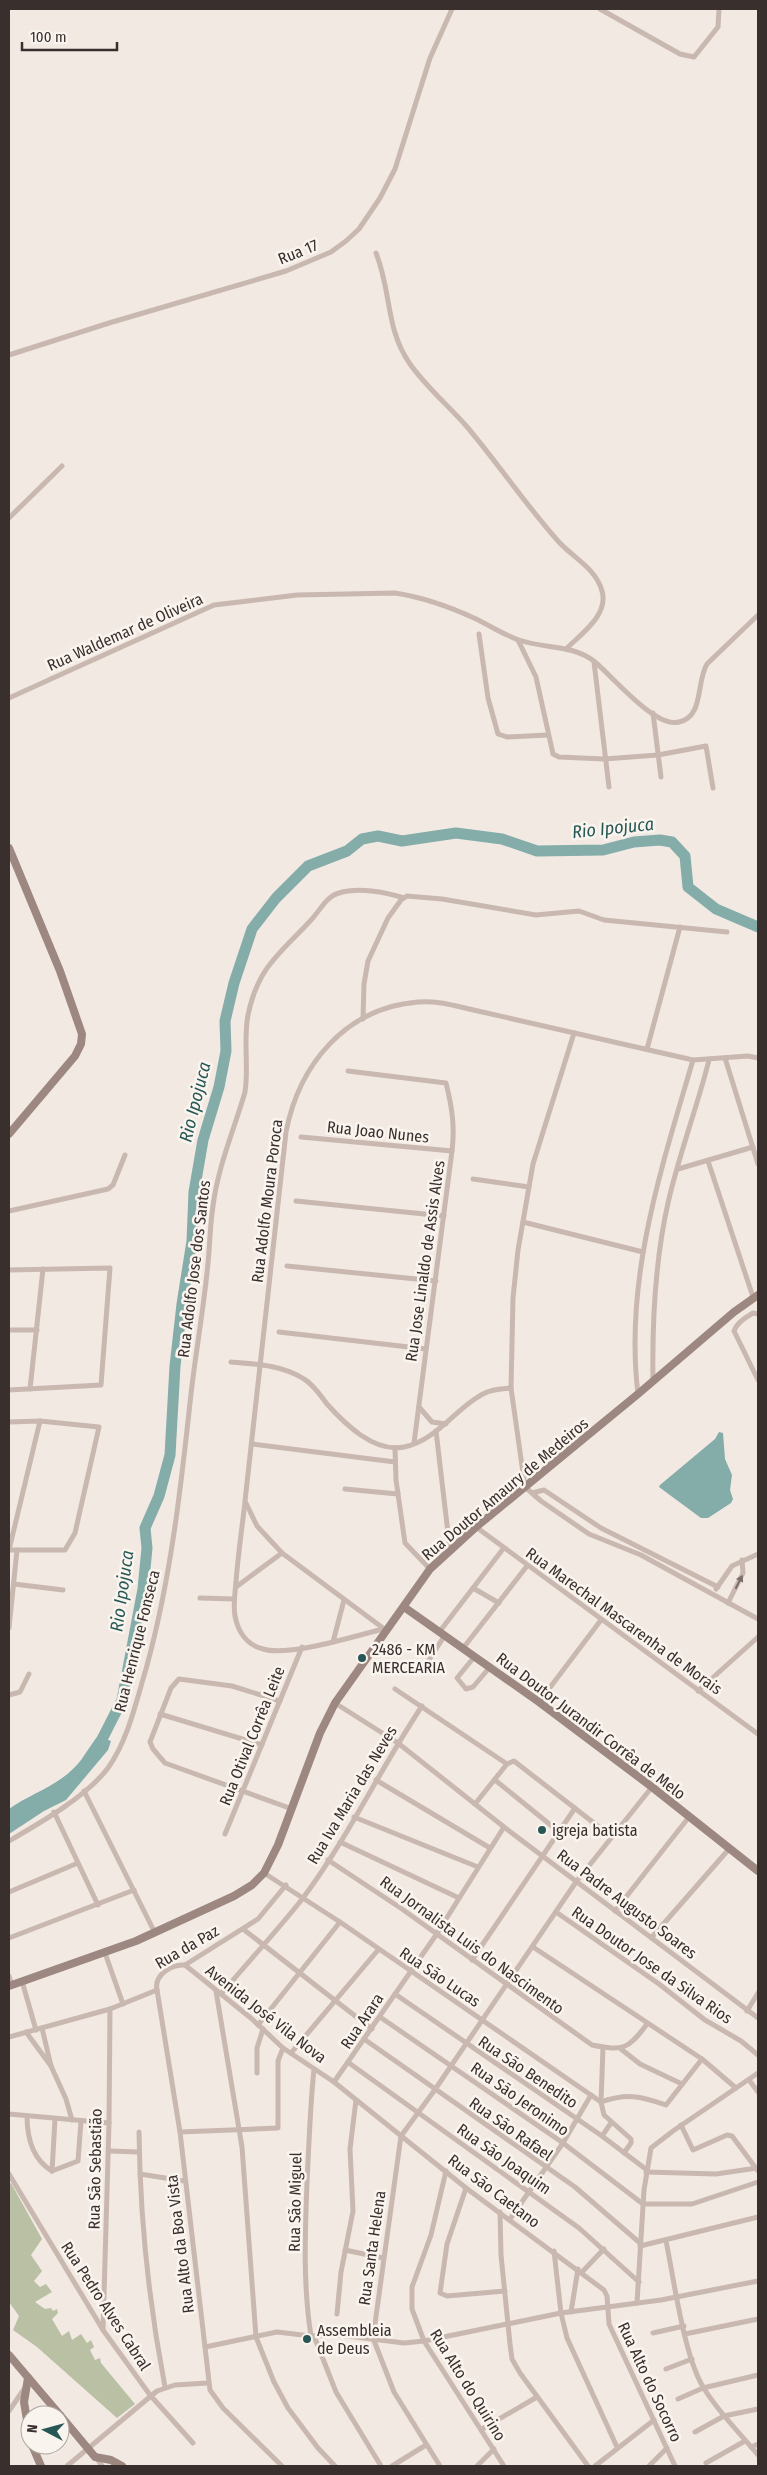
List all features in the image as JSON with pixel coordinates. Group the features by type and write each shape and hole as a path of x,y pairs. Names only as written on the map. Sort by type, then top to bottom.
{"street":[{"name":"Rua 17","path":"9,355 109,323 286,271 331,252 346,241 358,229 380,198 395,169 430,58 452,9"},
{"path":"600,9 680,54 694,57 718,27 719,9"},
{"path":"376,253 386,281 391,324 408,362 424,384 467,427 559,542 580,559 597,579 604,597 599,615 566,649"},
{"path":"9,518 62,466"},
{"name":"Rua Waldemar de Oliveira","path":"9,698 208,608 280,596 327,593 395,593 410,595 471,617 518,640 566,649 594,661 653,713 667,722 678,723 695,712 701,674 707,664 758,615"},
{"path":"479,634 488,698 498,734 507,737 548,735"},
{"path":"518,640 536,677 551,752 556,756 604,759 658,755 706,746 714,788"},
{"path":"594,661 604,759 609,787"},
{"path":"653,713 661,777"},
{"path":"9,848 60,971 82,1034 81,1044 75,1056 9,1134"},
{"name":"Rua Adolfo Jose dos Santos","path":"191,1392 214,1198 227,1146 245,1092 244,1048 248,1018 256,987 279,951 334,895 340,892 364,892 404,898 412,896 442,899 536,915 579,911 604,920 727,932"},
{"path":"363,1019 364,984 368,961 388,918 404,898"},
{"path":"646,1049 680,927"},
{"name":"Rua Adolfo Moura Poroca","path":"236,1586 289,1114 304,1079 324,1049 346,1029 363,1019 393,1007 418,1002 432,1002 574,1032 693,1060 748,1056 758,1058"},
{"path":"574,1032 544,1126 529,1187 513,1298 512,1388 526,1487 589,1534 641,1555 758,1620"},
{"path":"725,1058 758,1164"},
{"path":"638,1394 635,1369 636,1311 643,1252 650,1211 693,1060"},
{"path":"653,1381 652,1338 663,1228 708,1060"},
{"name":"Rua Jose Linaldo de Assis Alves","path":"348,1071 446,1083 454,1118 452,1151 414,1443"},
{"name":"Rua Joao Nunes","path":"302,1137 452,1151"},
{"path":"678,1169 753,1147"},
{"path":"9,1211 108,1189 113,1185 125,1155"},
{"path":"708,1161 756,1296"},
{"path":"473,1179 529,1187"},
{"path":"296,1200 444,1216"},
{"path":"523,1222 643,1252"},
{"path":"287,1266 436,1281"},
{"path":"9,1270 110,1268 101,1385 9,1390"},
{"path":"30,1389 43,1269"},
{"name":"Rua Doutor Amaury de Medeiros","path":"10,1986 105,1953 155,1932 243,1892 264,1873 292,1809 320,1733 336,1703 430,1569 476,1527 756,1296"},
{"path":"758,1314 753,1313 736,1326 734,1331 758,1380"},
{"path":"9,1330 37,1330"},
{"path":"279,1332 426,1349"},
{"path":"231,1362 262,1364 281,1369 306,1380 342,1420 357,1433 378,1444 395,1448 414,1443 436,1431 486,1392 512,1388"},
{"name":"Rua Henrique Fonseca","path":"9,1841 84,1791 108,1768 117,1751 136,1704 164,1594 184,1470 191,1392"},
{"path":"419,1407 432,1422 446,1424"},
{"path":"9,1422 40,1421 99,1427 76,1533 67,1549 53,1551 9,1550 40,1421"},
{"path":"436,1431 450,1550"},
{"path":"252,1444 395,1462"},
{"path":"395,1448 398,1494 405,1543 430,1569"},
{"path":"345,1489 398,1494"},
{"path":"532,1493 544,1490 601,1528 718,1587"},
{"path":"245,1501 257,1526 282,1553 386,1630"},
{"name":"Rua Marechal Mascarenha de Morais","path":"476,1527 503,1549 758,1734"},
{"path":"423,1669 443,1633 473,1588 503,1549"},
{"path":"9,1628 17,1550"},
{"path":"282,1553 236,1586 234,1599 236,1623 241,1635 252,1645 264,1650 302,1647 386,1630"},
{"path":"714,1594 732,1566 758,1554"},
{"path":"728,1603 743,1573 742,1560"},
{"path":"464,1647 527,1566"},
{"path":"14,1584 63,1590"},
{"path":"473,1588 499,1603"},
{"path":"200,1598 234,1599"},
{"path":"333,1642 344,1600"},
{"name":"Rua Doutor Jurandir Corrêa de Melo","path":"404,1607 464,1647 539,1702 652,1787 758,1871"},
{"path":"539,1702 601,1620"},
{"path":"698,1691 758,1637"},
{"name":"Rua Otival Corrêa Leite","path":"225,1834 302,1647"},
{"path":"475,1656 460,1674 458,1682 466,1689 472,1689 490,1667"},
{"path":"9,1695 20,1692 29,1674"},
{"path":"280,1701 232,1686 179,1678 174,1683 150,1742 166,1763 292,1809"},
{"path":"395,1688 507,1764"},
{"name":"Rua Padre Augusto Soares","path":"336,1703 398,1743 504,1827 615,1911 652,1936 758,2018"},
{"name":"Rua Iva Maria das Neves","path":"218,1992 263,1946 303,1897 340,1842 422,1706"},
{"path":"160,1714 262,1745"},
{"path":"475,1804 507,1764 514,1761 612,1837"},
{"path":"376,1780 490,1848"},
{"path":"495,1780 558,1831"},
{"path":"401,2136 434,2091 576,1882 652,1787"},
{"path":"84,1791 155,1932"},
{"path":"472,1960 541,1855 575,1808"},
{"path":"54,1812 98,1904"},
{"path":"354,1817 478,1867"},
{"path":"615,1911 689,1817"},
{"name":"Rua Arara","path":"334,2082 436,1935 504,1827"},
{"path":"340,1842 459,1898"},
{"path":"652,1936 729,1849"},
{"name":"Rua Jornalista Luis do Nascimento","path":"328,1860 583,2040 603,2047 621,2049"},
{"path":"9,1892 78,1863"},
{"name":"Rua São Lucas","path":"264,1873 286,1885 410,1972 571,2079 601,2102"},
{"name":"Rua da Paz","path":"9,2037 110,2009 157,1990 156,1982 159,1976 177,1966 185,1965 243,1929 262,1914 286,1885"},
{"path":"9,1938 134,1890"},
{"name":"Rua Doutor Jose da Silva Rios","path":"556,1912 659,1984 705,2020 740,2041 758,2055"},
{"path":"258,2025 340,1922"},
{"path":"243,1929 372,2029"},
{"path":"533,1947 702,2059 736,2088"},
{"path":"291,2053 378,1950"},
{"path":"105,1953 123,2004"},
{"name":"Avenida José Vila Nova","path":"185,1965 283,2048 334,2082 356,2100"},
{"path":"9,1976 10,1986"},
{"path":"22,1981 36,2030"},
{"name":"Rua Alto da Boa Vista","path":"157,1990 180,2132 208,2383 212,2395 219,2404 282,2466"},
{"path":"218,1992 239,2130 256,2338 265,2362 288,2408 318,2448 335,2466"},
{"path":"747,2011 758,1992"},
{"name":"Rua São Benedito","path":"396,1994 465,2044 602,2136 646,2171"},
{"name":"Rua São Sebastião","path":"103,2330 109,2124 110,2009"},
{"name":"Rua São Jeronimo","path":"380,2017 563,2143 643,2204"},
{"path":"647,2024 632,2044 621,2049 640,2064 682,2084"},
{"path":"42,2028 51,2066 66,2099 72,2120"},
{"path":"257,2073 258,2048 263,2030"},
{"path":"26,2032 51,2066"},
{"name":"Rua São Rafael","path":"364,2040 434,2091 575,2187 640,2244"},
{"path":"603,2047 601,2102 605,2118 631,2139 631,2143 624,2153"},
{"path":"180,2132 278,2128 278,2061 283,2048"},
{"path":"601,2102 625,2095 644,2097 666,2105 702,2059"},
{"name":"Rua São Joaquim","path":"349,2063 458,2143 530,2192 604,2248 639,2282"},
{"name":"Rua São Miguel","path":"314,2069 309,2125 306,2223 307,2310 312,2336 336,2392 381,2466"},
{"path":"637,2303 646,2171 653,2145 758,2073"},
{"path":"748,2080 758,2092"},
{"path":"510,2219 563,2143 591,2096"},
{"path":"336,2314 345,2250 353,2212 350,2149 356,2100"},
{"name":"Rua São Caetano","path":"356,2100 466,2188 580,2270 604,2290 608,2296 607,2308"},
{"path":"9,2114 109,2124"},
{"path":"27,2116 30,2146 36,2157 52,2171"},
{"path":"52,2171 56,2119"},
{"path":"52,2171 73,2164 79,2158 81,2121"},
{"path":"602,2136 612,2123"},
{"path":"682,2125 690,2148 696,2150 727,2135 731,2135 757,2169"},
{"path":"139,2132 140,2174 150,2286 164,2387"},
{"name":"Rua Santa Helena","path":"401,2136 373,2338 394,2392 440,2466"},
{"path":"108,2151 139,2152"},
{"path":"646,2171 716,2174 757,2169"},
{"name":"Rua Alto do Quirino","path":"446,2171 431,2235 411,2294 412,2309 424,2341 504,2466"},
{"name":"Rua Pedro Alves Cabral","path":"9,2174 103,2330 150,2395 193,2443"},
{"path":"140,2174 184,2181"},
{"path":"643,2204 692,2204 758,2182"},
{"path":"466,2188 446,2244 440,2293 447,2296 505,2291"},
{"path":"500,2212 500,2246 512,2359 537,2397 588,2466"},
{"path":"640,2244 666,2241 758,2217"},
{"path":"666,2241 692,2359 703,2388 724,2416 758,2455"},
{"path":"571,2312 580,2270 604,2248"},
{"path":"345,2250 384,2258"},
{"path":"554,2251 561,2313 570,2346 617,2448"},
{"path":"205,2347 256,2338 272,2333 312,2336 338,2335 404,2342 424,2341 561,2313 678,2297 758,2281"},
{"name":"Rua Alto do Socorro","path":"607,2308 609,2324 675,2466"},
{"path":"686,2334 758,2319"},
{"path":"653,2333 684,2326"},
{"path":"9,2355 27,2383 50,2405"},
{"path":"666,2370 692,2359"},
{"path":"678,2399 703,2388 758,2375"},
{"path":"9,2411 27,2383"},
{"path":"26,2405 27,2383"},
{"path":"67,2466 90,2449 150,2395 164,2387 208,2383"},
{"path":"482,2429 537,2397"},
{"path":"695,2432 724,2416 758,2409"},
{"path":"595,2466 654,2420"},
{"path":"70,2426 102,2466"},
{"path":"706,2463 745,2441"},
{"path":"751,2447 758,2444"},
{"path":"392,2466 426,2445"},
{"path":"649,2466 667,2448"},
{"path":"476,2466 494,2449"},
{"path":"95,2457 111,2460 122,2466"}],"green space":[{"path":"11,2183 42,2239 31,2255 42,2271 34,2281 40,2287 46,2284 52,2292 35,2302 45,2309 51,2308 53,2311 57,2309 58,2313 52,2319 62,2336 69,2331 72,2340 81,2334 87,2343 91,2340 94,2347 90,2350 95,2360 100,2358 101,2363 135,2404 117,2418 37,2347 13,2330 19,2316 9,2302 9,2184"}],"water":[{"path":"719,1432 723,1433 725,1459 732,1475 730,1490 733,1499 731,1503 708,1518 701,1518 659,1487 715,1439"},
{"path":"98,1736 111,1741 108,1750 66,1800 44,1811 9,1834 9,1809 68,1774"}],"waterway":[{"name":"Rio Ipojuca","path":"96,1751 122,1700 143,1589 147,1548 145,1528 159,1496 170,1455 175,1366 192,1241 194,1192 203,1140 219,1087 226,1051 225,1021 234,983 252,929 276,898 308,866 347,851 362,839 378,836 402,841 456,833 502,839 537,851 603,850 634,842 660,840 672,842 685,856 688,887 716,909 758,927"}],"place":[{"name":"2486 - KM MERCEARIA","path":"362,1658"},
{"name":"igreja batista","path":"542,1830"},
{"name":"Assembleia de Deus","path":"307,2339"}]}
